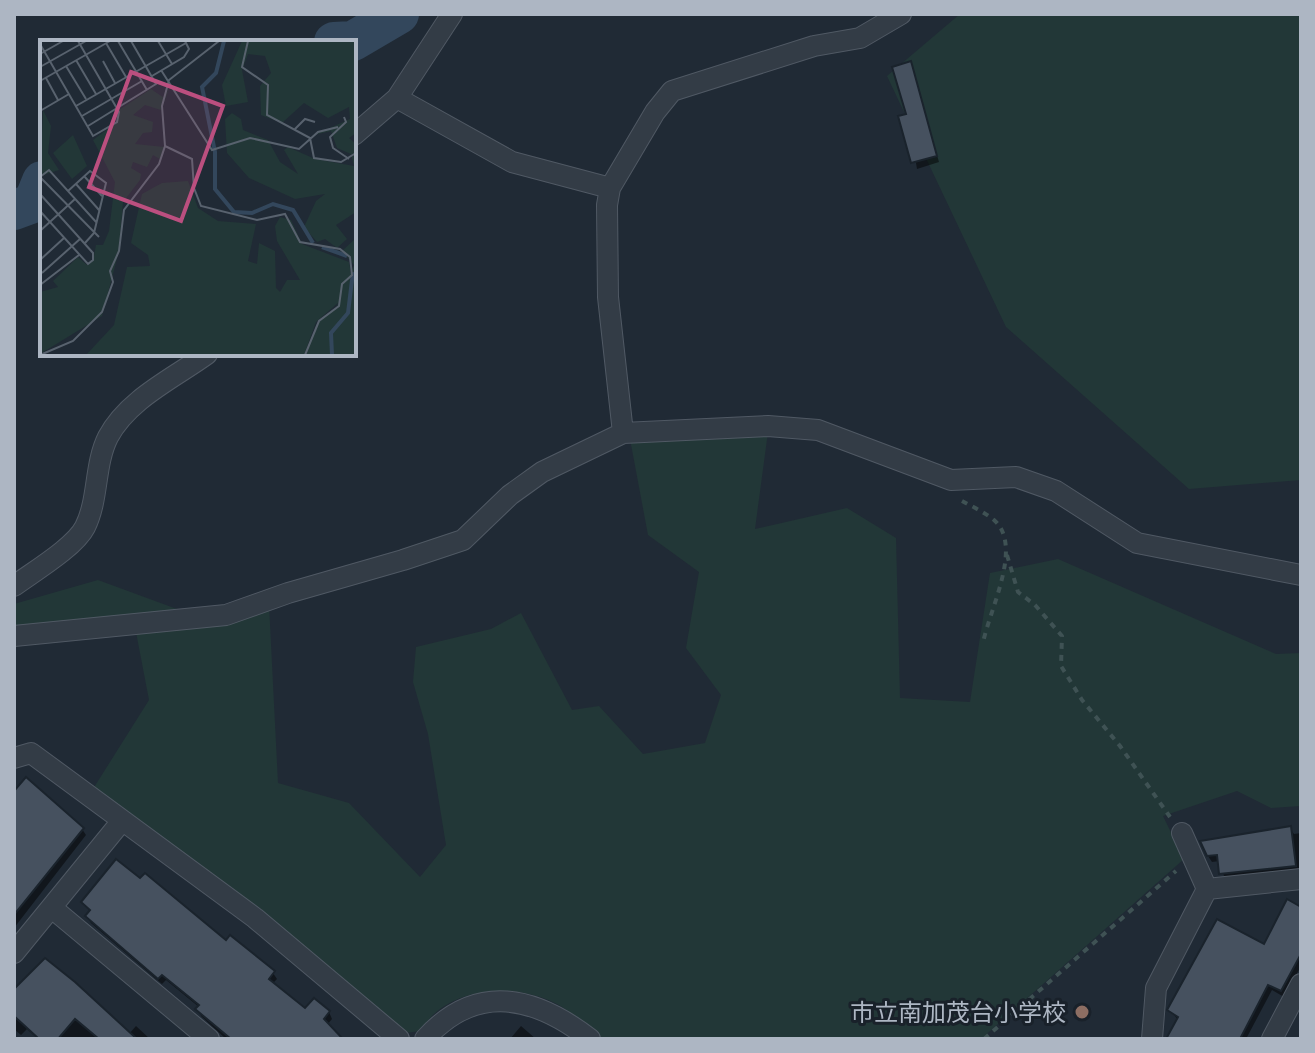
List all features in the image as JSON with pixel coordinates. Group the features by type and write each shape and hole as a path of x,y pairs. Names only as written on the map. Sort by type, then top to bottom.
{"street":[{"path":"356,133 397,98 452,14"},
{"path":"623,433 605,240 610,188 655,112 672,91 814,46 860,38 901,14"},
{"path":"397,98 512,162 610,188"},
{"path":"14,586 54,557 85,528 96,467 109,435 127,412 150,392 204,356"},
{"path":"14,636 226,615 463,540 510,495 542,472 623,433 768,426 818,430 951,480 1016,477 1056,491 1137,543 1301,575"},
{"path":"14,758 31,753 255,918 399,1039"},
{"path":"14,953 121,822"},
{"path":"1182,833 1207,889"},
{"path":"1207,889 1301,879"},
{"path":"1152,1039 1156,988 1207,889"},
{"path":"52,908 209,1039"},
{"path":"1272,1039 1301,984"},
{"path":"425,1039 464,1010 498,1001 516,1001 550,1011 590,1039"}],"path":[{"path":"960,499 996,522 1006,539 1007,555 1018,592 1035,605 1062,636 1061,666 1082,700 1120,746 1182,833"},
{"path":"983,643 1007,555"},
{"path":"984,1039 1193,857"}],"green space":[{"path":"960,14 1301,14 1301,480 1189,489 1006,327 887,76"},
{"path":"768,432 755,529 847,508 896,538 900,698 970,702 990,573 1058,559 1276,654 1301,653 1301,806 1271,808 1237,791 1163,816 1184,859 981,1039 602,1039 557,1004 540,997 502,991 464,997 432,1016 421,1031 405,1033 296,939 93,789 149,700 135,627 269,604 278,783 349,803 420,877 446,845 428,734 413,682 416,647 491,629 521,613 572,710 599,706 643,754 705,743 721,695 686,648 699,572 648,535 630,439"},
{"path":"98,580 185,612 14,637 14,604"}],"building":[{"path":"911,61 937,156 911,163 898,116 906,114 892,67"},
{"path":"26,777 84,828 14,915 14,791"},
{"path":"1291,826 1296,866 1219,874 1217,855 1207,856 1200,841"},
{"path":"116,859 140,878 145,873 226,940 230,935 275,971 269,979 305,1008 314,998 330,1011 324,1019 343,1039 231,1039 195,1009 199,1005 162,975 158,979 85,916 90,910 81,902"},
{"path":"1287,899 1301,907 1301,954 1281,991 1268,985 1240,1039 1166,1039 1178,1017 1167,1010 1217,919 1264,944"},
{"path":"45,958 137,1039 99,1039 75,1019 58,1039 39,1039 14,1016 14,989"}],"waterway":[{"path":"355,40 399,14"},
{"path":"14,210 33,203 40,186"}],"place":[{"name":"市立南加茂台小学校","path":"1082,1012"}]}
